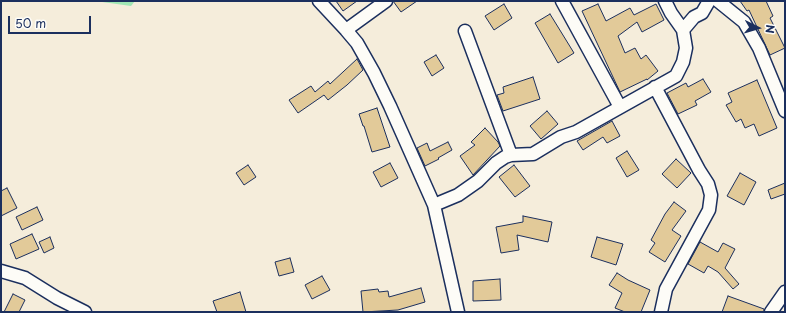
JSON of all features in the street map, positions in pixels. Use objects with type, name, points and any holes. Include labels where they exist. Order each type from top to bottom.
[{"type":"street","points":[[319,1],[357,44],[374,73],[434,205],[458,312]]},
{"type":"street","points":[[346,30],[386,1]]},
{"type":"street","points":[[562,1],[620,106]]},
{"type":"street","points":[[434,205],[462,193],[505,157],[511,155],[533,154],[561,137],[576,132],[676,76],[683,62],[686,48],[683,30],[671,13],[665,1]]},
{"type":"street","points":[[683,30],[694,17],[702,13],[709,1]]},
{"type":"street","points":[[718,1],[744,22],[759,48],[785,111]]},
{"type":"street","points":[[465,30],[511,155]]},
{"type":"street","points":[[654,87],[708,184],[711,195],[709,210],[666,289],[661,312]]},
{"type":"street","points":[[1,271],[25,278],[57,298],[85,312]]},
{"type":"street","points":[[771,312],[785,292]]},
{"type":"green space","points":[[95,1],[135,1],[131,6]]},
{"type":"building","points":[[336,1],[357,1],[343,11]]},
{"type":"building","points":[[393,1],[417,1],[401,12]]},
{"type":"building","points":[[740,1],[766,1],[773,16],[770,18],[785,48],[770,55],[749,10],[747,11]]},
{"type":"building","points":[[504,4],[512,18],[494,30],[485,16]]},
{"type":"building","points":[[598,4],[606,21],[630,8],[634,15],[656,4],[664,20],[642,32],[637,22],[618,36],[625,53],[635,48],[641,59],[646,55],[658,71],[647,80],[620,92],[582,11]]},
{"type":"building","points":[[550,14],[574,53],[558,63],[535,23]]},
{"type":"building","points":[[436,55],[444,68],[432,76],[424,62]]},
{"type":"building","points":[[357,59],[363,70],[347,85],[328,100],[324,95],[298,113],[289,100],[311,86],[315,92],[328,81],[330,84]]},
{"type":"building","points":[[533,77],[540,99],[503,111],[497,95],[504,93],[503,87]]},
{"type":"building","points":[[703,79],[711,92],[695,101],[697,105],[678,114],[667,93],[686,83],[688,87]]},
{"type":"building","points":[[757,80],[777,128],[759,136],[754,124],[745,128],[741,119],[736,122],[726,105],[732,102],[728,93]]},
{"type":"building","points":[[377,108],[390,147],[372,152],[359,114]]},
{"type":"building","points":[[547,111],[558,124],[541,139],[530,126]]},
{"type":"building","points":[[612,121],[620,136],[607,143],[603,137],[583,150],[577,141]]},
{"type":"building","points":[[485,128],[500,146],[473,175],[460,156],[475,145],[471,142]]},
{"type":"building","points":[[448,142],[452,150],[425,166],[417,148],[427,143],[430,151]]},
{"type":"building","points":[[627,151],[639,170],[627,177],[616,158]]},
{"type":"building","points":[[676,159],[691,173],[677,188],[662,174]]},
{"type":"building","points":[[390,163],[398,178],[381,187],[373,172]]},
{"type":"building","points":[[248,165],[256,177],[244,185],[236,173]]},
{"type":"building","points":[[514,165],[530,186],[515,197],[499,177]]},
{"type":"building","points":[[740,173],[756,182],[744,205],[727,196]]},
{"type":"building","points":[[785,183],[785,194],[771,199],[768,190]]},
{"type":"building","points":[[7,188],[17,208],[1,216],[1,191]]},
{"type":"building","points":[[674,202],[686,211],[672,230],[681,236],[665,262],[649,252],[655,243],[651,240],[665,214]]},
{"type":"building","points":[[37,207],[43,220],[22,230],[16,217]]},
{"type":"building","points":[[523,216],[552,222],[548,242],[517,235],[519,250],[501,253],[496,227],[523,222]]},
{"type":"building","points":[[32,234],[39,249],[16,259],[10,244]]},
{"type":"building","points":[[50,237],[54,248],[44,253],[39,242]]},
{"type":"building","points":[[597,237],[623,244],[616,265],[591,257]]},
{"type":"building","points":[[700,242],[718,252],[723,243],[735,249],[725,268],[739,284],[733,289],[718,272],[708,266],[704,273],[688,264]]},
{"type":"building","points":[[290,258],[294,272],[279,276],[275,262]]},
{"type":"building","points":[[617,273],[650,290],[641,312],[625,312],[615,308],[622,293],[609,285]]},
{"type":"building","points":[[322,276],[330,290],[312,299],[305,285]]},
{"type":"building","points":[[500,279],[501,300],[473,301],[473,281]]},
{"type":"building","points":[[421,288],[425,302],[398,310],[363,312],[361,291],[378,289],[379,292],[388,291],[389,297]]},
{"type":"building","points":[[240,292],[246,312],[217,312],[213,301]]},
{"type":"building","points":[[13,294],[25,300],[19,312],[4,312]]},
{"type":"building","points":[[728,296],[764,309],[764,312],[722,312]]}]
